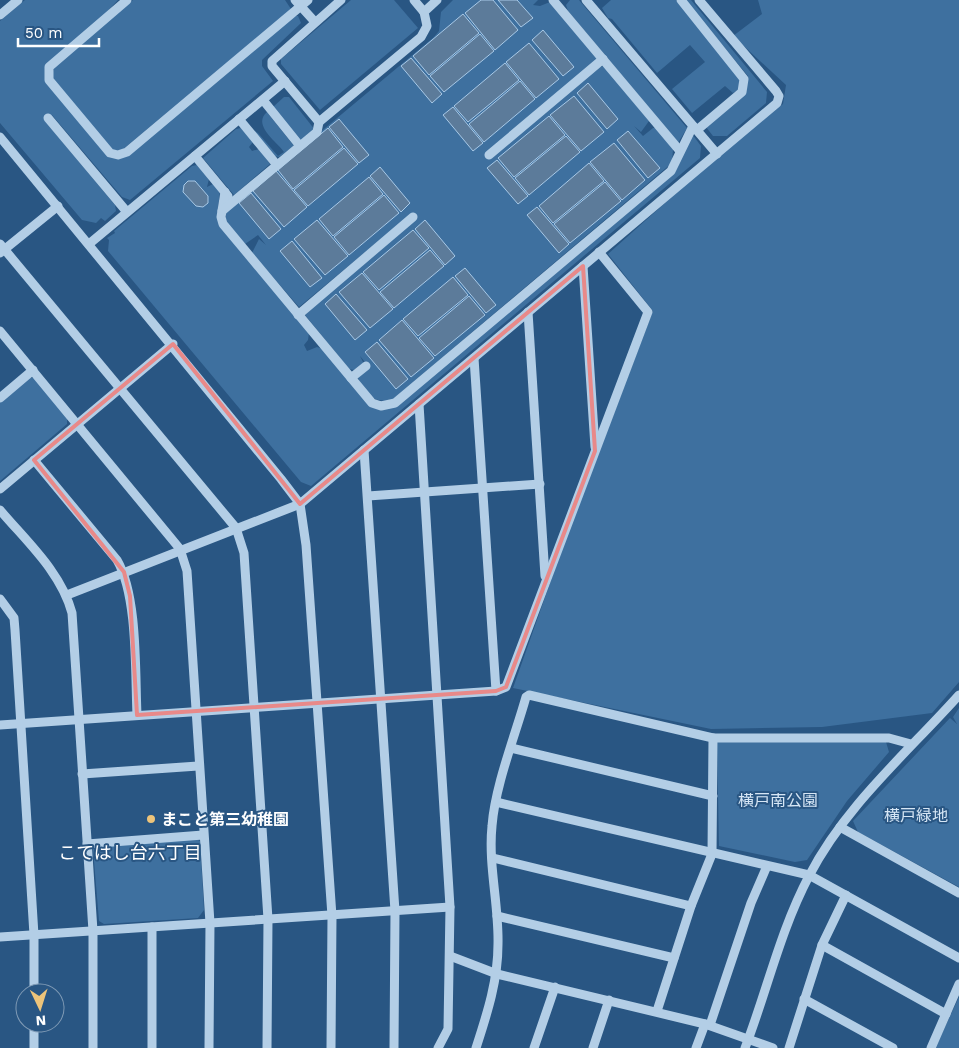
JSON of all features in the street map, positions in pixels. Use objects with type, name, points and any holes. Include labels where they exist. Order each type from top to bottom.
[{"type":"street","points":[[2,0],[9,8]]},
{"type":"street","points":[[0,15],[18,0]]},
{"type":"street","points":[[127,0],[49,67],[49,80],[110,153],[118,155],[127,152],[301,2],[315,22]]},
{"type":"street","points":[[320,122],[272,66],[272,59],[341,0]]},
{"type":"street","points":[[222,211],[317,132],[320,122],[421,37],[427,26],[424,12],[414,0]]},
{"type":"street","points":[[424,12],[437,0]]},
{"type":"street","points":[[586,0],[717,154]]},
{"type":"street","points":[[225,192],[222,211],[223,224],[374,405],[389,406],[395,403],[671,171],[680,151],[695,128],[742,92],[744,78],[681,0]]},
{"type":"street","points":[[67,595],[180,549],[300,504],[777,103],[779,96],[699,0]]},
{"type":"street","points":[[558,2],[680,151]]},
{"type":"street","points":[[489,156],[603,59]]},
{"type":"street","points":[[89,244],[285,81]]},
{"type":"street","points":[[262,100],[300,146]]},
{"type":"street","points":[[48,118],[128,212]]},
{"type":"street","points":[[239,120],[278,165]]},
{"type":"street","points":[[0,137],[173,344],[300,504],[306,545],[332,916],[332,1048]]},
{"type":"street","points":[[195,156],[233,202]]},
{"type":"street","points":[[58,206],[1,249],[121,388],[236,528],[244,553],[268,919],[268,1048]]},
{"type":"street","points":[[298,314],[413,217]]},
{"type":"street","points":[[0,725],[496,691],[506,687],[648,312],[599,252]]},
{"type":"street","points":[[583,266],[595,451]]},
{"type":"street","points":[[528,312],[546,581]]},
{"type":"street","points":[[0,331],[180,549],[187,572],[198,766],[210,923],[209,1048]]},
{"type":"street","points":[[0,490],[173,344]]},
{"type":"street","points":[[474,358],[496,691]]},
{"type":"street","points":[[351,378],[366,366]]},
{"type":"street","points":[[0,398],[33,370]]},
{"type":"street","points":[[419,404],[450,907],[448,1029],[438,1048]]},
{"type":"street","points":[[364,450],[395,912],[394,1048]]},
{"type":"street","points":[[34,460],[117,560],[124,572],[130,596],[137,715]]},
{"type":"street","points":[[368,496],[540,484]]},
{"type":"street","points":[[0,510],[57,577],[67,595],[72,614],[93,932],[93,1048]]},
{"type":"street","points":[[0,599],[14,618],[34,935],[34,983]]},
{"type":"street","points":[[476,1048],[491,1004],[497,974],[497,916],[492,826],[496,802],[526,697],[529,695],[713,738],[889,738],[911,744]]},
{"type":"street","points":[[745,1048],[789,918],[809,875],[840,827],[911,744],[959,695]]},
{"type":"street","points":[[657,1012],[691,906],[712,854],[713,738]]},
{"type":"street","points":[[511,748],[713,796]]},
{"type":"street","points":[[82,774],[198,766]]},
{"type":"street","points":[[496,802],[712,854],[809,875],[959,958]]},
{"type":"street","points":[[840,827],[959,893]]},
{"type":"street","points":[[87,844],[203,835]]},
{"type":"street","points":[[493,858],[691,906]]},
{"type":"street","points":[[696,1048],[708,1024],[751,903],[767,866]]},
{"type":"street","points":[[789,1048],[822,945],[846,895]]},
{"type":"street","points":[[0,937],[450,907]]},
{"type":"street","points":[[497,916],[674,958]]},
{"type":"street","points":[[152,927],[152,1048]]},
{"type":"street","points":[[822,945],[946,1014]]},
{"type":"street","points":[[450,956],[497,974],[708,1024],[773,1048]]},
{"type":"street","points":[[931,1048],[959,984]]},
{"type":"street","points":[[534,1048],[555,987]]},
{"type":"street","points":[[804,999],[893,1048]]},
{"type":"street","points":[[593,1048],[609,1000]]},
{"type":"street","points":[[34,1033],[34,1048]]},
{"type":"highlighted area","points":[[583,266],[595,451],[506,687],[496,691],[137,715],[130,596],[124,572],[34,460],[173,344],[300,504]]},
{"type":"green space","points":[[25,0],[118,0],[45,78],[117,158],[294,16],[298,16],[301,23],[262,60],[262,66],[273,81],[130,200],[122,197],[52,115],[45,121],[115,205],[116,211],[105,221],[101,218],[96,223],[82,220],[0,123],[0,21]]},
{"type":"green space","points":[[133,0],[285,0],[291,9],[121,151],[112,150],[52,78],[54,66]]},
{"type":"green space","points":[[351,0],[394,0],[418,28],[320,110],[281,64],[281,59]]},
{"type":"green space","points":[[453,0],[538,0],[533,5],[540,6],[550,2],[596,56],[599,67],[604,66],[649,121],[641,132],[634,126],[643,136],[653,128],[657,128],[673,149],[672,163],[392,400],[385,401],[372,397],[359,381],[358,378],[369,367],[360,356],[364,364],[354,370],[349,369],[305,315],[410,215],[299,307],[252,253],[259,239],[266,245],[258,235],[245,244],[228,224],[226,215],[227,210],[434,37],[439,31],[441,12]]},
{"type":"green space","points":[[570,0],[579,0],[687,128],[678,143],[568,11],[566,5]]},
{"type":"green space","points":[[611,0],[676,0],[741,78],[740,89],[733,93],[725,86],[692,113],[672,89],[705,62],[690,45],[657,73],[612,19],[608,18],[602,8]]},
{"type":"green space","points":[[685,0],[691,0],[767,92],[766,103],[727,136],[713,136],[706,127],[746,92],[748,76]]},
{"type":"green space","points":[[758,0],[959,0],[959,682],[932,713],[822,727],[711,729],[513,688],[561,552],[653,311],[608,254],[712,161],[783,104],[786,85],[733,36],[762,14]]},
{"type":"green space","points":[[284,97],[289,97],[315,130],[300,141],[273,107]]},
{"type":"green space","points":[[267,112],[294,146],[279,157],[275,156],[253,130],[258,133],[278,156],[284,152],[264,127],[263,117]]},
{"type":"green space","points":[[241,128],[253,142],[249,147],[252,151],[259,149],[270,164],[234,195],[203,158],[236,129]]},
{"type":"green space","points":[[692,134],[701,146],[700,158],[311,486],[301,482],[108,251],[109,240],[107,238],[115,233],[114,231],[192,166],[197,165],[209,179],[207,187],[213,184],[220,192],[217,217],[309,333],[308,340],[304,345],[307,351],[317,347],[323,349],[368,404],[392,408],[675,172]]},
{"type":"green space","points":[[26,377],[34,378],[67,418],[67,424],[0,481],[0,399]]},
{"type":"green space","name":"横戸緑地","points":[[959,708],[959,887],[858,832],[853,821],[950,718],[957,724],[953,717]]},
{"type":"green space","name":"横戸南公園","points":[[717,742],[886,742],[889,752],[847,801],[807,860],[795,862],[719,846]]},
{"type":"green space","points":[[194,838],[200,841],[204,910],[198,918],[104,924],[99,921],[93,849],[96,845]]},
{"type":"green space","points":[[959,997],[959,1048],[935,1048]]},
{"type":"shaded area","points":[[481,0],[493,0],[518,30],[495,50],[465,13]]},
{"type":"shaded area","points":[[498,0],[517,0],[533,18],[521,27]]},
{"type":"shaded area","points":[[463,14],[479,33],[429,75],[413,56]]},
{"type":"shaded area","points":[[543,30],[574,67],[563,76],[532,40]]},
{"type":"shaded area","points":[[480,34],[494,51],[444,92],[430,76]]},
{"type":"shaded area","points":[[529,43],[559,79],[536,98],[506,62]]},
{"type":"shaded area","points":[[411,58],[442,94],[432,103],[401,66]]},
{"type":"shaded area","points":[[505,63],[519,80],[468,122],[454,106]]},
{"type":"shaded area","points":[[520,81],[535,99],[484,142],[469,124]]},
{"type":"shaded area","points":[[588,83],[618,119],[607,129],[577,93]]},
{"type":"shaded area","points":[[574,96],[604,132],[581,151],[550,115]]},
{"type":"shaded area","points":[[453,107],[483,143],[473,151],[443,115]]},
{"type":"shaded area","points":[[549,116],[565,135],[514,177],[498,158]]},
{"type":"shaded area","points":[[339,119],[369,155],[359,163],[329,127]]},
{"type":"shaded area","points":[[328,128],[343,147],[293,189],[278,170]]},
{"type":"shaded area","points":[[628,131],[660,168],[648,178],[617,140]]},
{"type":"shaded area","points":[[566,136],[580,152],[529,195],[515,178]]},
{"type":"shaded area","points":[[614,143],[645,180],[622,200],[590,162]]},
{"type":"shaded area","points":[[344,148],[358,164],[308,206],[294,190]]},
{"type":"shaded area","points":[[497,160],[528,196],[518,204],[487,168]]},
{"type":"shaded area","points":[[589,163],[604,181],[553,223],[539,206]]},
{"type":"shaded area","points":[[380,167],[410,203],[401,212],[370,176]]},
{"type":"shaded area","points":[[276,171],[307,207],[284,227],[253,191]]},
{"type":"shaded area","points":[[369,177],[383,194],[333,236],[319,219]]},
{"type":"shaded area","points":[[188,181],[195,181],[208,196],[208,203],[203,207],[196,206],[183,192],[184,185]]},
{"type":"shaded area","points":[[605,182],[621,201],[570,243],[554,224]]},
{"type":"shaded area","points":[[251,193],[281,229],[269,239],[239,203]]},
{"type":"shaded area","points":[[384,195],[399,213],[349,255],[334,237]]},
{"type":"shaded area","points":[[537,207],[569,244],[559,253],[527,215]]},
{"type":"shaded area","points":[[317,220],[348,256],[325,275],[294,239]]},
{"type":"shaded area","points":[[425,220],[455,256],[445,265],[415,229]]},
{"type":"shaded area","points":[[413,230],[429,248],[379,290],[363,272]]},
{"type":"shaded area","points":[[292,241],[322,278],[310,287],[280,251]]},
{"type":"shaded area","points":[[430,250],[444,266],[394,308],[380,292]]},
{"type":"shaded area","points":[[465,268],[496,305],[486,313],[455,276]]},
{"type":"shaded area","points":[[362,273],[393,309],[370,328],[339,292]]},
{"type":"shaded area","points":[[453,277],[468,295],[418,336],[403,319]]},
{"type":"shaded area","points":[[336,294],[367,330],[355,340],[325,304]]},
{"type":"shaded area","points":[[469,296],[485,315],[435,356],[419,338]]},
{"type":"shaded area","points":[[402,320],[434,358],[411,377],[379,340]]},
{"type":"shaded area","points":[[377,342],[408,379],[396,389],[365,352]]},
{"type":"place","name":"まこと第三幼稚園","points":[[151,819]]},
{"type":"district","name":"こてはし台六丁目","points":[[130,853]]}]
